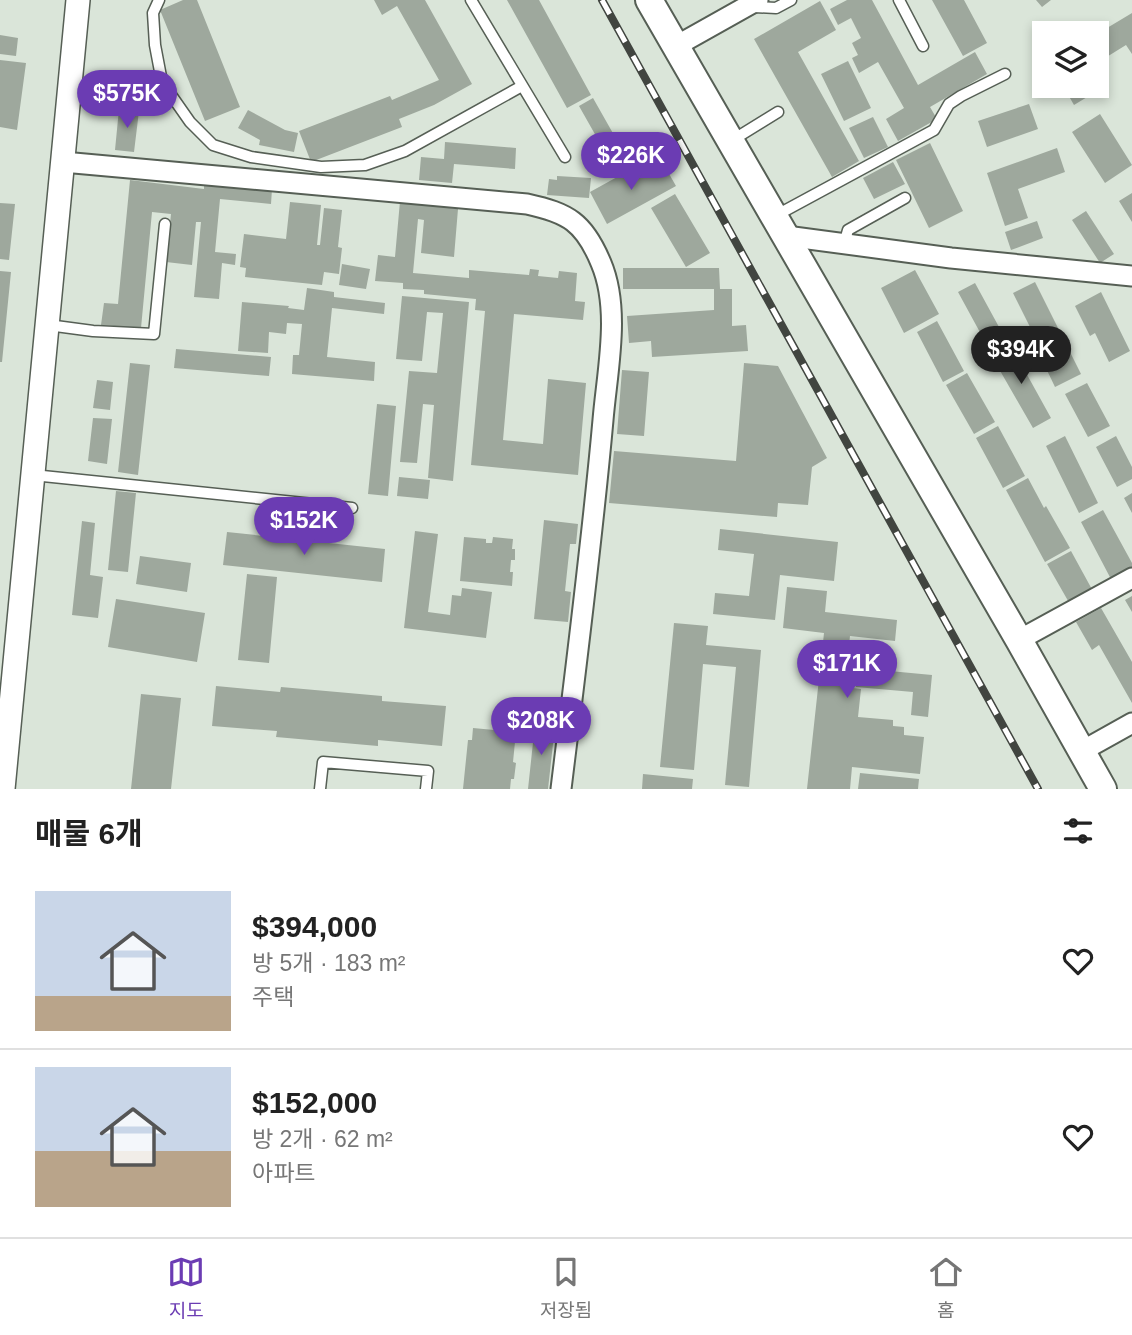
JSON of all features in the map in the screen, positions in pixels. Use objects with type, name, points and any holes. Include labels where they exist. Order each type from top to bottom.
[{"type":"main road","points":[[649,0],[1019,640],[1102,789]]},
{"type":"street","points":[[2,789],[5,717],[33,475],[78,0]]},
{"type":"street","points":[[676,46],[752,3]]},
{"type":"street","points":[[63,162],[527,204],[556,210],[572,219],[587,236],[602,264],[609,292],[611,327],[596,506],[561,789]]},
{"type":"street","points":[[780,226],[844,244],[1132,276]]},
{"type":"street","points":[[1019,640],[1132,579]]},
{"type":"street","points":[[1082,751],[1132,723]]},
{"type":"lane","points":[[159,0],[153,13],[155,45],[162,82],[190,122],[213,145],[251,157],[321,167],[365,165],[405,151],[522,86]]},
{"type":"lane","points":[[471,0],[565,157]]},
{"type":"lane","points":[[752,3],[776,8],[791,0]]},
{"type":"lane","points":[[899,0],[923,46]]},
{"type":"lane","points":[[780,226],[934,130],[949,104],[1005,74]]},
{"type":"lane","points":[[70,89],[117,94],[162,82]]},
{"type":"lane","points":[[731,141],[778,112]]},
{"type":"lane","points":[[844,244],[848,230],[905,198]]},
{"type":"lane","points":[[47,325],[153,334],[165,224]]},
{"type":"lane","points":[[33,475],[352,508]]},
{"type":"lane","points":[[320,789],[323,762],[428,771],[426,789]]},
{"type":"building","points":[[183,0],[197,0],[240,107],[205,121],[160,10]]},
{"type":"building","points":[[374,0],[425,0],[472,84],[434,105],[399,119],[402,127],[311,162],[299,131],[390,96],[392,100],[439,80],[397,6],[382,15]]},
{"type":"building","points":[[507,0],[539,0],[591,95],[567,108]]},
{"type":"building","points":[[847,0],[872,0],[918,85],[975,52],[987,74],[930,107],[937,119],[898,141],[886,119],[904,108],[878,62],[859,73],[852,58],[858,55],[852,43],[861,38],[851,18],[838,25],[830,9]]},
{"type":"building","points":[[932,0],[964,0],[987,43],[963,56]]},
{"type":"building","points":[[1036,0],[1051,0],[1042,7]]},
{"type":"building","points":[[820,1],[836,30],[798,52],[859,161],[832,177],[754,39]]},
{"type":"building","points":[[1132,13],[1132,54],[1126,45],[1109,56],[1109,27]]},
{"type":"building","points":[[0,35],[18,38],[16,56],[0,54]]},
{"type":"building","points":[[0,60],[26,63],[17,130],[0,127]]},
{"type":"building","points":[[848,61],[871,108],[844,121],[821,74]]},
{"type":"building","points":[[593,98],[623,151],[609,159],[579,106]]},
{"type":"building","points":[[1070,98],[1086,98],[1074,105]]},
{"type":"building","points":[[1029,104],[1038,129],[987,147],[978,121]]},
{"type":"building","points":[[119,109],[139,111],[134,152],[115,150]]},
{"type":"building","points":[[248,110],[285,130],[298,133],[294,152],[259,145],[260,140],[238,128]]},
{"type":"building","points":[[1100,114],[1132,165],[1105,183],[1072,132]]},
{"type":"building","points":[[873,117],[888,147],[864,158],[849,128]]},
{"type":"building","points":[[445,142],[516,148],[515,169],[454,164],[452,183],[419,180],[421,157],[444,159]]},
{"type":"building","points":[[930,143],[963,211],[929,228],[896,160]]},
{"type":"building","points":[[1057,148],[1065,172],[1018,189],[1028,218],[1005,226],[987,173]]},
{"type":"building","points":[[893,162],[905,184],[874,199],[863,178]]},
{"type":"building","points":[[664,165],[676,186],[607,224],[590,192],[637,166],[644,177]]},
{"type":"building","points":[[557,176],[591,178],[589,198],[547,195],[549,179],[557,180]]},
{"type":"building","points":[[130,180],[204,189],[204,183],[272,189],[271,204],[220,199],[215,252],[236,254],[235,265],[222,263],[219,299],[194,297],[201,222],[196,222],[192,265],[166,262],[171,214],[152,212],[141,328],[101,325],[104,303],[118,304]]},
{"type":"building","points":[[1132,193],[1132,222],[1119,201]]},
{"type":"building","points":[[675,194],[710,253],[686,267],[651,208]]},
{"type":"building","points":[[400,201],[458,209],[454,257],[421,253],[424,220],[418,219],[413,273],[469,278],[469,270],[529,275],[530,269],[539,270],[538,276],[558,278],[559,271],[577,273],[575,301],[585,302],[583,320],[514,314],[503,440],[543,444],[548,379],[586,383],[578,475],[471,465],[485,311],[475,310],[476,299],[424,294],[424,290],[403,289],[403,283],[375,281],[378,255],[395,257]]},
{"type":"building","points":[[290,202],[321,205],[317,245],[320,245],[324,208],[342,210],[338,247],[342,248],[339,274],[324,272],[322,285],[245,277],[246,268],[240,267],[244,234],[286,239]]},
{"type":"building","points":[[0,203],[15,204],[9,260],[0,259]]},
{"type":"building","points":[[1086,211],[1114,254],[1100,263],[1072,220]]},
{"type":"building","points":[[1037,221],[1043,238],[1011,250],[1005,232]]},
{"type":"building","points":[[342,264],[370,269],[366,289],[339,285]]},
{"type":"building","points":[[623,268],[719,268],[720,289],[732,289],[732,326],[746,325],[748,351],[652,357],[651,341],[629,343],[627,316],[714,310],[714,289],[623,289]]},
{"type":"building","points":[[915,270],[939,314],[904,333],[881,288]]},
{"type":"building","points":[[0,271],[11,272],[2,362],[0,362]]},
{"type":"building","points":[[1035,282],[1081,374],[1055,387],[1013,293]]},
{"type":"building","points":[[975,283],[1005,338],[988,347],[958,292]]},
{"type":"building","points":[[307,288],[334,292],[334,297],[385,303],[384,314],[332,308],[327,357],[375,362],[374,381],[292,374],[293,355],[299,355],[302,324],[287,323],[286,334],[269,332],[268,353],[238,351],[242,302],[304,310]]},
{"type":"building","points":[[1101,292],[1130,351],[1109,362],[1095,333],[1090,336],[1075,306]]},
{"type":"building","points":[[402,296],[469,302],[453,481],[428,478],[434,405],[423,404],[417,463],[400,462],[409,371],[437,373],[443,313],[427,312],[422,361],[396,359]]},
{"type":"building","points":[[937,321],[964,371],[943,382],[917,332]]},
{"type":"building","points":[[1010,344],[1051,418],[1033,428],[991,355]]},
{"type":"building","points":[[176,349],[271,357],[269,376],[174,368]]},
{"type":"building","points":[[130,363],[150,365],[138,475],[118,472]]},
{"type":"building","points":[[744,363],[778,366],[827,458],[812,467],[808,505],[778,503],[777,517],[609,503],[614,451],[736,461]]},
{"type":"building","points":[[622,370],[649,372],[644,436],[617,434]]},
{"type":"building","points":[[967,373],[995,422],[974,434],[946,385]]},
{"type":"building","points":[[97,380],[113,382],[110,410],[93,408]]},
{"type":"building","points":[[1087,383],[1110,426],[1088,437],[1065,394]]},
{"type":"building","points":[[377,404],[396,406],[388,496],[368,494]]},
{"type":"building","points":[[93,418],[112,419],[107,464],[88,461]]},
{"type":"building","points":[[998,426],[1025,476],[1003,488],[976,438]]},
{"type":"building","points":[[1065,436],[1098,503],[1079,513],[1046,446]]},
{"type":"building","points":[[1116,436],[1132,467],[1132,479],[1117,487],[1096,447]]},
{"type":"building","points":[[399,477],[430,480],[428,499],[397,496]]},
{"type":"building","points":[[1028,478],[1070,548],[1045,562],[1006,490]]},
{"type":"building","points":[[116,491],[136,493],[128,572],[108,570]]},
{"type":"building","points":[[1132,493],[1132,513],[1124,498]]},
{"type":"building","points":[[1103,510],[1132,563],[1132,570],[1112,581],[1081,522]]},
{"type":"building","points":[[544,520],[578,524],[576,544],[570,544],[565,591],[571,592],[568,622],[534,619]]},
{"type":"building","points":[[82,521],[95,523],[90,575],[103,577],[98,618],[72,615]]},
{"type":"building","points":[[720,529],[838,542],[834,581],[780,575],[775,620],[713,614],[715,593],[749,596],[754,554],[718,550]]},
{"type":"building","points":[[415,531],[438,534],[428,612],[450,615],[452,595],[461,596],[462,588],[492,592],[486,638],[404,628]]},
{"type":"building","points":[[227,532],[385,549],[382,582],[223,565]]},
{"type":"building","points":[[464,537],[486,539],[486,543],[492,543],[493,537],[513,539],[515,560],[511,560],[512,586],[460,581]]},
{"type":"building","points":[[1071,551],[1094,593],[1071,606],[1047,564]]},
{"type":"building","points":[[140,556],[191,563],[187,592],[136,584]]},
{"type":"building","points":[[247,574],[277,577],[269,663],[238,660]]},
{"type":"building","points":[[787,587],[827,591],[825,612],[897,620],[895,641],[850,636],[844,687],[861,689],[858,717],[893,720],[893,726],[904,727],[904,735],[924,737],[920,774],[852,767],[850,789],[807,789],[824,633],[783,628]]},
{"type":"building","points":[[1132,596],[1132,612],[1125,600]]},
{"type":"building","points":[[116,599],[205,613],[197,662],[108,647]]},
{"type":"building","points":[[1101,608],[1132,662],[1132,703],[1099,645],[1092,650],[1076,622]]},
{"type":"building","points":[[674,623],[708,626],[706,645],[761,650],[749,787],[725,785],[736,667],[703,664],[694,770],[660,767]]},
{"type":"building","points":[[858,668],[932,675],[928,717],[911,715],[913,692],[856,687]]},
{"type":"building","points":[[216,686],[280,692],[281,687],[382,696],[382,701],[446,706],[442,746],[378,740],[378,746],[276,737],[277,731],[212,726]]},
{"type":"building","points":[[141,694],[181,698],[171,789],[131,789]]},
{"type":"building","points":[[535,724],[555,726],[548,789],[528,789]]},
{"type":"building","points":[[473,728],[516,732],[513,762],[516,763],[510,789],[463,789],[468,740],[472,740]]},
{"type":"building","points":[[860,773],[919,779],[918,789],[858,789]]},
{"type":"building","points":[[643,774],[693,779],[692,789],[642,789]]},
{"type":"railway","points":[[602,0],[1038,789]]}]
